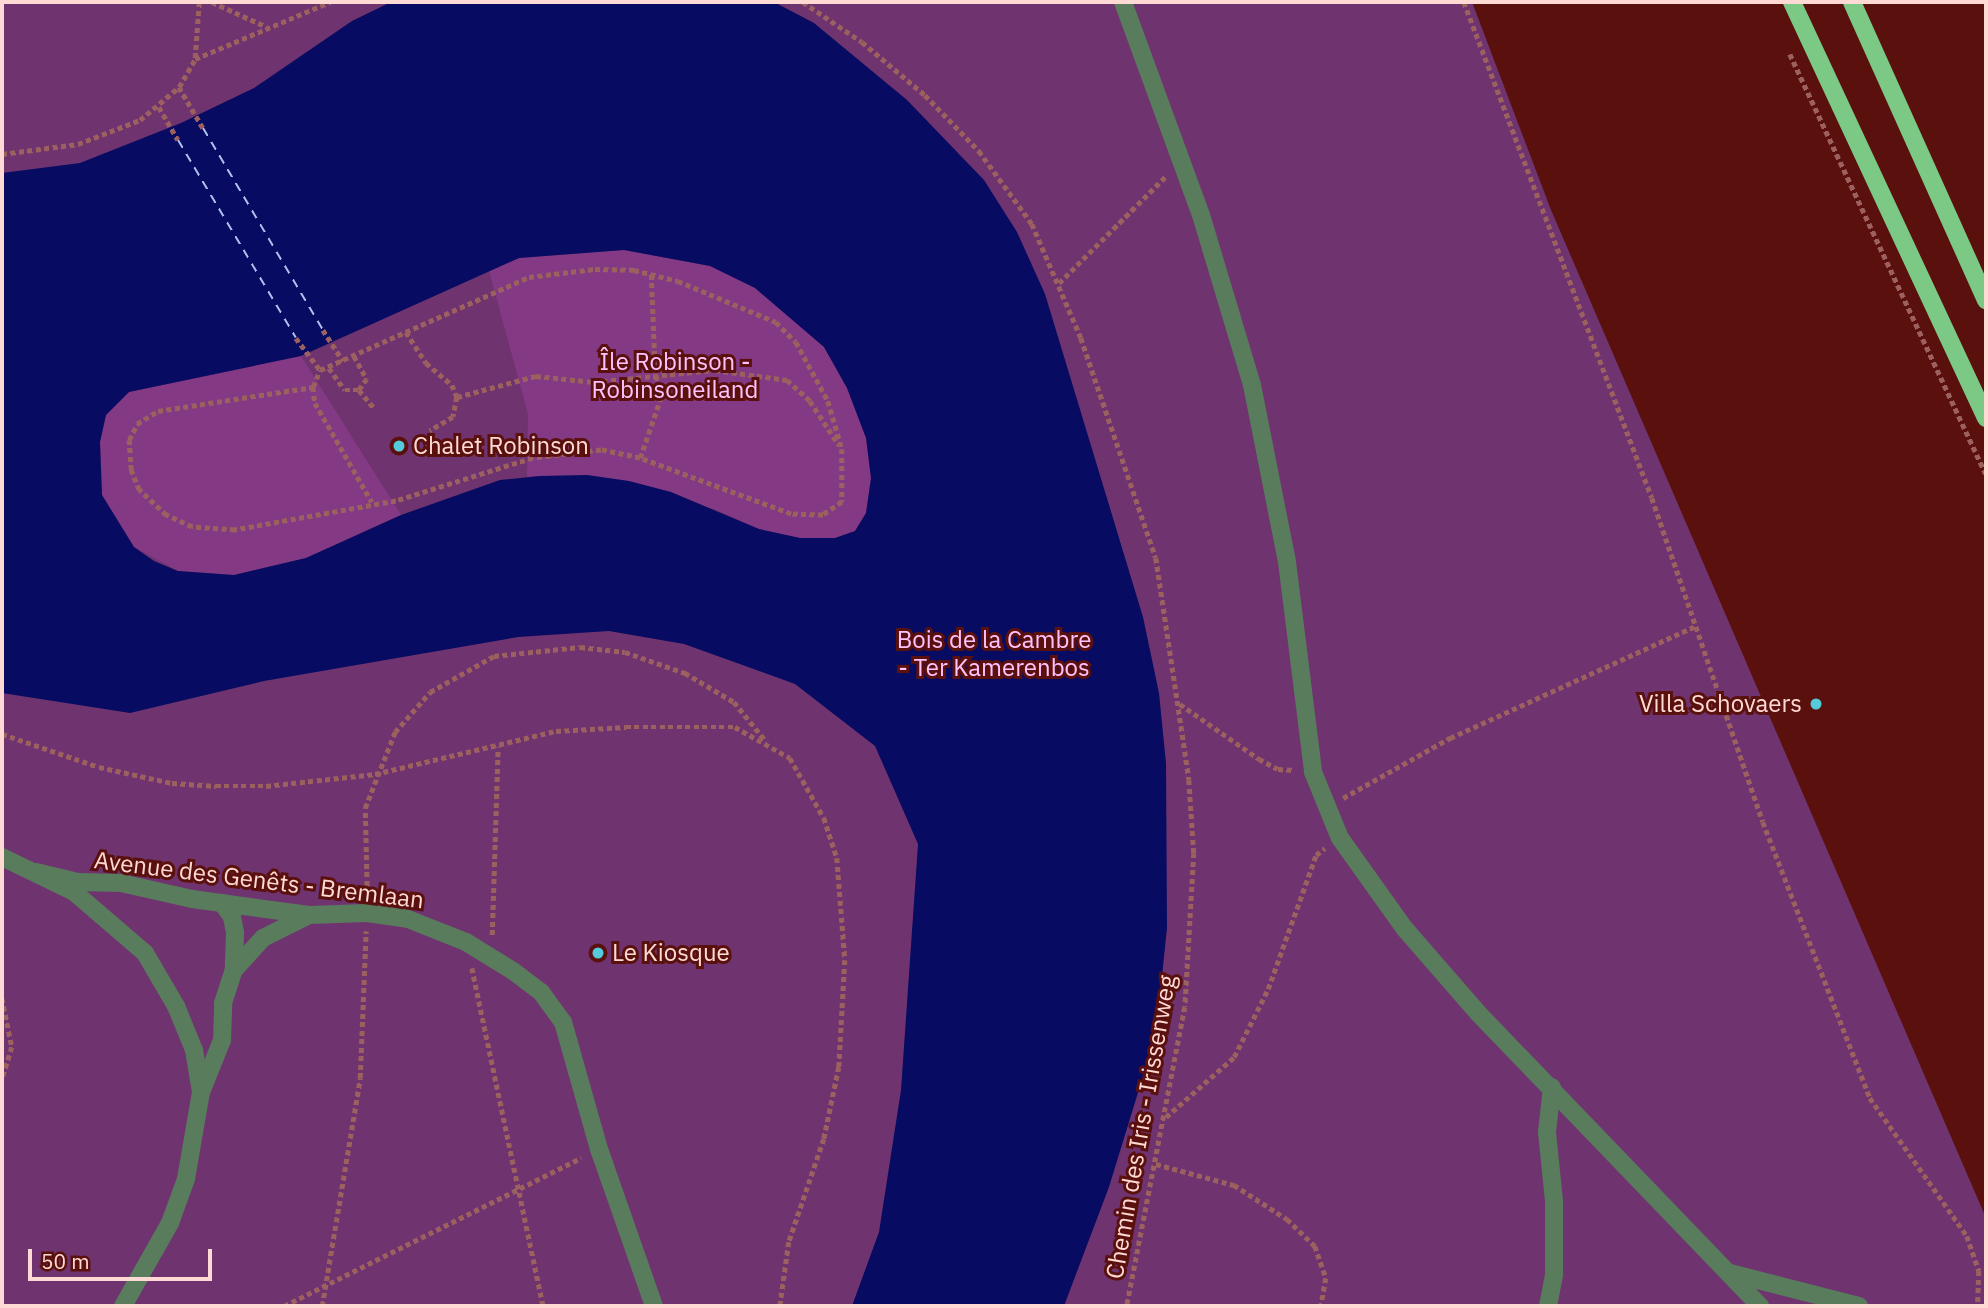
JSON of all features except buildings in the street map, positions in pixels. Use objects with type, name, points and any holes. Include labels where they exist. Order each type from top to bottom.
[{"type":"main road","points":[[1792,2],[1986,418]]},
{"type":"main road","points":[[1852,2],[1986,300]]},
{"type":"street","points":[[1123,2],[1182,159],[1252,385],[1274,477],[1313,772],[1340,838],[1405,929],[1478,1013],[1760,1306]]},
{"type":"street","points":[[2,857],[74,892],[145,954],[176,1006],[194,1050],[201,1092]]},
{"type":"street","name":"Avenue des Genêts - Bremlaan","points":[[36,872],[222,904],[309,915],[367,913],[408,919],[466,942],[541,992],[564,1021],[599,1149],[654,1306]]},
{"type":"street","points":[[123,1306],[170,1223],[186,1179],[201,1092],[222,1040],[223,1003],[234,970],[233,925],[222,904]]},
{"type":"street","points":[[234,970],[263,938],[309,915]]},
{"type":"street","points":[[1548,1306],[1554,1275],[1554,1201],[1547,1132],[1552,1087]]},
{"type":"street","points":[[1730,1273],[1859,1306]]},
{"type":"path","points":[[2,153],[78,144],[159,107],[178,87],[195,59],[199,2]]},
{"type":"path","points":[[212,2],[267,26]]},
{"type":"path","points":[[195,59],[267,26],[330,2]]},
{"type":"path","name":"Chemin des Iris - Irissenweg","points":[[803,2],[862,42],[925,95],[979,151],[1032,224],[1059,283],[1156,558],[1179,703],[1194,853],[1185,1007],[1166,1118],[1127,1306]]},
{"type":"path","points":[[1464,2],[1647,486],[1763,822],[1870,1098],[1967,1236],[1979,1271],[1978,1306]]},
{"type":"path","points":[[1784,40],[1986,474]]},
{"type":"path","points":[[178,87],[203,128]]},
{"type":"path","points":[[159,107],[178,140]]},
{"type":"path","points":[[1059,283],[1182,159]]},
{"type":"path","points":[[313,387],[158,411],[136,424],[130,440],[131,470],[139,490],[166,515],[192,527],[224,529],[274,525],[372,502],[428,493],[564,452],[601,450],[640,458],[791,514],[823,515],[842,502],[842,449],[815,371],[776,322],[678,281],[651,274],[595,269],[529,277],[320,370]]},
{"type":"path","points":[[640,458],[661,397],[655,373],[651,274]]},
{"type":"path","points":[[323,330],[344,361]]},
{"type":"path","points":[[406,332],[426,363],[452,385],[457,397],[453,417],[430,431]]},
{"type":"path","points":[[296,338],[320,370]]},
{"type":"path","points":[[354,356],[367,379],[359,390]]},
{"type":"path","points":[[329,368],[345,390],[359,390]]},
{"type":"path","points":[[320,370],[313,387],[315,403],[372,502]]},
{"type":"path","points":[[457,397],[521,377],[594,382],[655,373],[715,370],[787,380],[810,401],[842,449]]},
{"type":"path","points":[[359,390],[374,408]]},
{"type":"path","points":[[1326,807],[1450,738],[1694,627]]},
{"type":"path","points":[[322,1306],[360,1078],[367,913],[365,808],[375,774],[395,732],[430,692],[494,656],[541,648],[625,652],[685,673],[734,702],[768,743]]},
{"type":"path","points":[[1179,703],[1278,769],[1313,772]]},
{"type":"path","points":[[2,734],[99,767],[172,783],[266,786],[375,774],[498,747],[556,731],[699,724],[735,727],[768,743],[790,758],[824,818],[837,858],[845,960],[839,1067],[824,1139],[789,1242],[780,1306]]},
{"type":"path","points":[[488,957],[498,747]]},
{"type":"path","points":[[1166,1118],[1234,1057],[1268,989],[1316,855],[1340,838]]},
{"type":"path","points":[[466,942],[543,1306]]},
{"type":"path","points":[[2,998],[12,1047],[2,1079]]},
{"type":"path","points":[[285,1306],[599,1149]]},
{"type":"path","points":[[1156,1164],[1234,1185],[1287,1219],[1315,1246],[1326,1278],[1321,1306]]},
{"type":"green space","name":"Bois de la Cambre - Ter Kamerenbos","points":[[2,2],[1472,2],[1551,210],[1986,1218],[1986,1306],[2,1306]]},
{"type":"green space","name":"Île Robinson - Robinsoneiland","points":[[624,250],[710,266],[755,288],[824,347],[847,388],[866,438],[871,478],[866,513],[855,531],[835,538],[800,538],[759,529],[714,509],[540,476],[527,477],[528,414],[489,271],[519,258]]},
{"type":"green space","points":[[301,356],[401,515],[306,558],[234,575],[178,571],[134,547],[102,495],[100,442],[106,415],[129,392]]},
{"type":"shaded area","points":[[391,2],[774,2],[814,23],[907,100],[984,180],[1017,232],[1045,294],[1143,617],[1159,693],[1166,763],[1167,928],[1156,1034],[1109,1187],[1064,1306],[852,1306],[879,1232],[901,1090],[918,844],[875,746],[795,684],[684,644],[609,631],[518,637],[264,681],[130,713],[2,693],[2,173],[80,163],[181,123],[254,88],[352,21]],"holes":[[[624,250],[710,266],[755,288],[824,347],[847,388],[866,438],[871,478],[866,513],[855,531],[835,538],[800,538],[759,529],[671,492],[629,481],[587,475],[540,476],[500,480],[401,515],[306,558],[234,575],[178,571],[154,561],[134,547],[102,495],[100,442],[106,415],[129,392],[301,356],[519,258]]]},
{"type":"ferry route","points":[[203,128],[323,330]]},
{"type":"ferry route","points":[[178,140],[296,338]]},
{"type":"place","name":"Chalet Robinson","points":[[399,446]]},
{"type":"place","name":"Villa Schovaers","points":[[1816,704]]},
{"type":"place","name":"Le Kiosque","points":[[598,953]]}]
